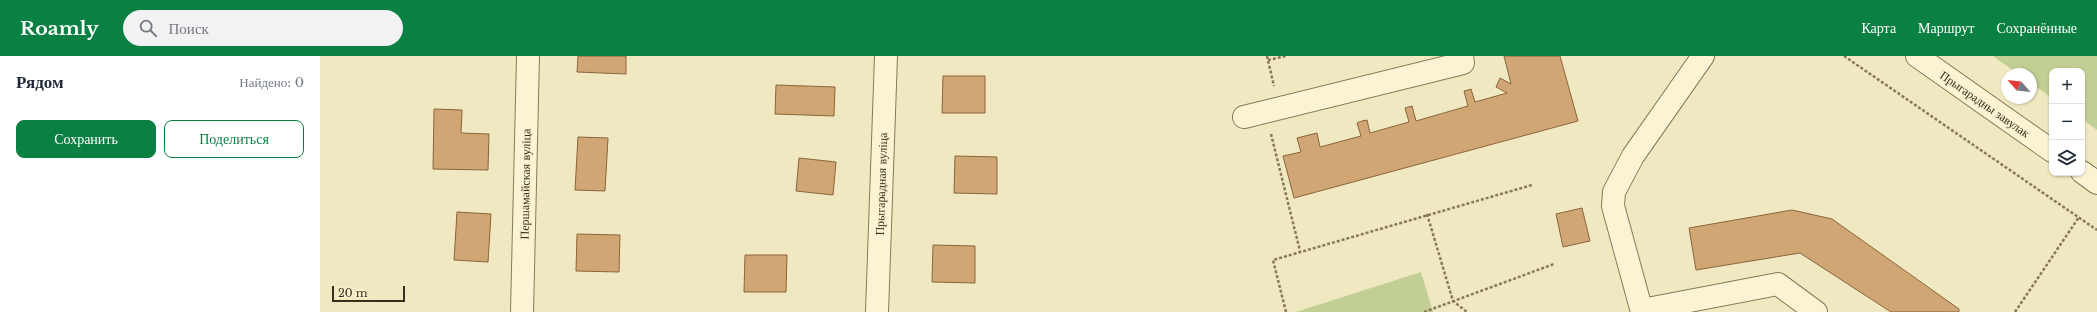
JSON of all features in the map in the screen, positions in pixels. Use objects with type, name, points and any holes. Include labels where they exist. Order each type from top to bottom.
[{"type":"street","name":"Першамайская вуліца","points":[[522,312],[528,56]]},
{"type":"street","name":"Прыгарадная вуліца","points":[[877,312],[886,56]]},
{"type":"street","points":[[1244,117],[1464,63],[1462,56]]},
{"type":"street","points":[[1703,56],[1633,156],[1614,192],[1613,206],[1642,311],[1778,284],[1816,312]]},
{"type":"street","name":"Прыгарадны завулак","points":[[1917,56],[2049,149]]},
{"type":"street","points":[[2085,174],[2097,183]]},
{"type":"path","points":[[1267,56],[1272,110],[1300,251]]},
{"type":"path","points":[[1268,60],[1286,56]]},
{"type":"path","points":[[1844,56],[2097,230]]},
{"type":"path","points":[[1286,312],[1274,260],[1300,251],[1532,185]]},
{"type":"path","points":[[1428,214],[1453,302],[1467,312]]},
{"type":"path","points":[[2016,312],[2078,217]]},
{"type":"path","points":[[1424,312],[1554,264]]},
{"type":"green space","points":[[1993,56],[2097,56],[2097,130],[2085,121],[2085,68],[2049,68],[2049,96],[2037,87],[2037,68],[2010,68]]},
{"type":"green space","points":[[1421,272],[1433,312],[1296,312]]},
{"type":"building","points":[[578,56],[626,56],[626,74],[577,72]]},
{"type":"building","points":[[1504,56],[1560,56],[1578,121],[1294,198],[1283,156],[1301,152],[1297,138],[1317,133],[1320,147],[1361,136],[1357,123],[1362,121],[1367,120],[1370,133],[1409,122],[1405,108],[1412,106],[1416,121],[1468,106],[1464,91],[1471,89],[1475,102],[1507,93],[1496,87],[1500,78],[1511,84]]},
{"type":"building","points":[[943,76],[985,76],[985,113],[942,113]]},
{"type":"building","points":[[776,85],[835,87],[834,116],[775,114]]},
{"type":"building","points":[[434,109],[462,110],[461,133],[489,134],[488,170],[433,169]]},
{"type":"building","points":[[578,137],[608,138],[605,191],[575,190]]},
{"type":"building","points":[[955,156],[997,157],[997,194],[954,193]]},
{"type":"building","points":[[799,158],[836,162],[833,195],[796,191]]},
{"type":"building","points":[[1582,208],[1590,241],[1563,247],[1556,214]]},
{"type":"building","points":[[1792,210],[1832,219],[1959,309],[1959,312],[1891,312],[1800,253],[1696,270],[1689,228]]},
{"type":"building","points":[[457,212],[491,214],[488,262],[454,260]]},
{"type":"building","points":[[577,234],[620,235],[619,272],[576,271]]},
{"type":"building","points":[[933,245],[975,246],[975,283],[932,282]]},
{"type":"building","points":[[745,255],[787,255],[786,292],[744,292]]}]
